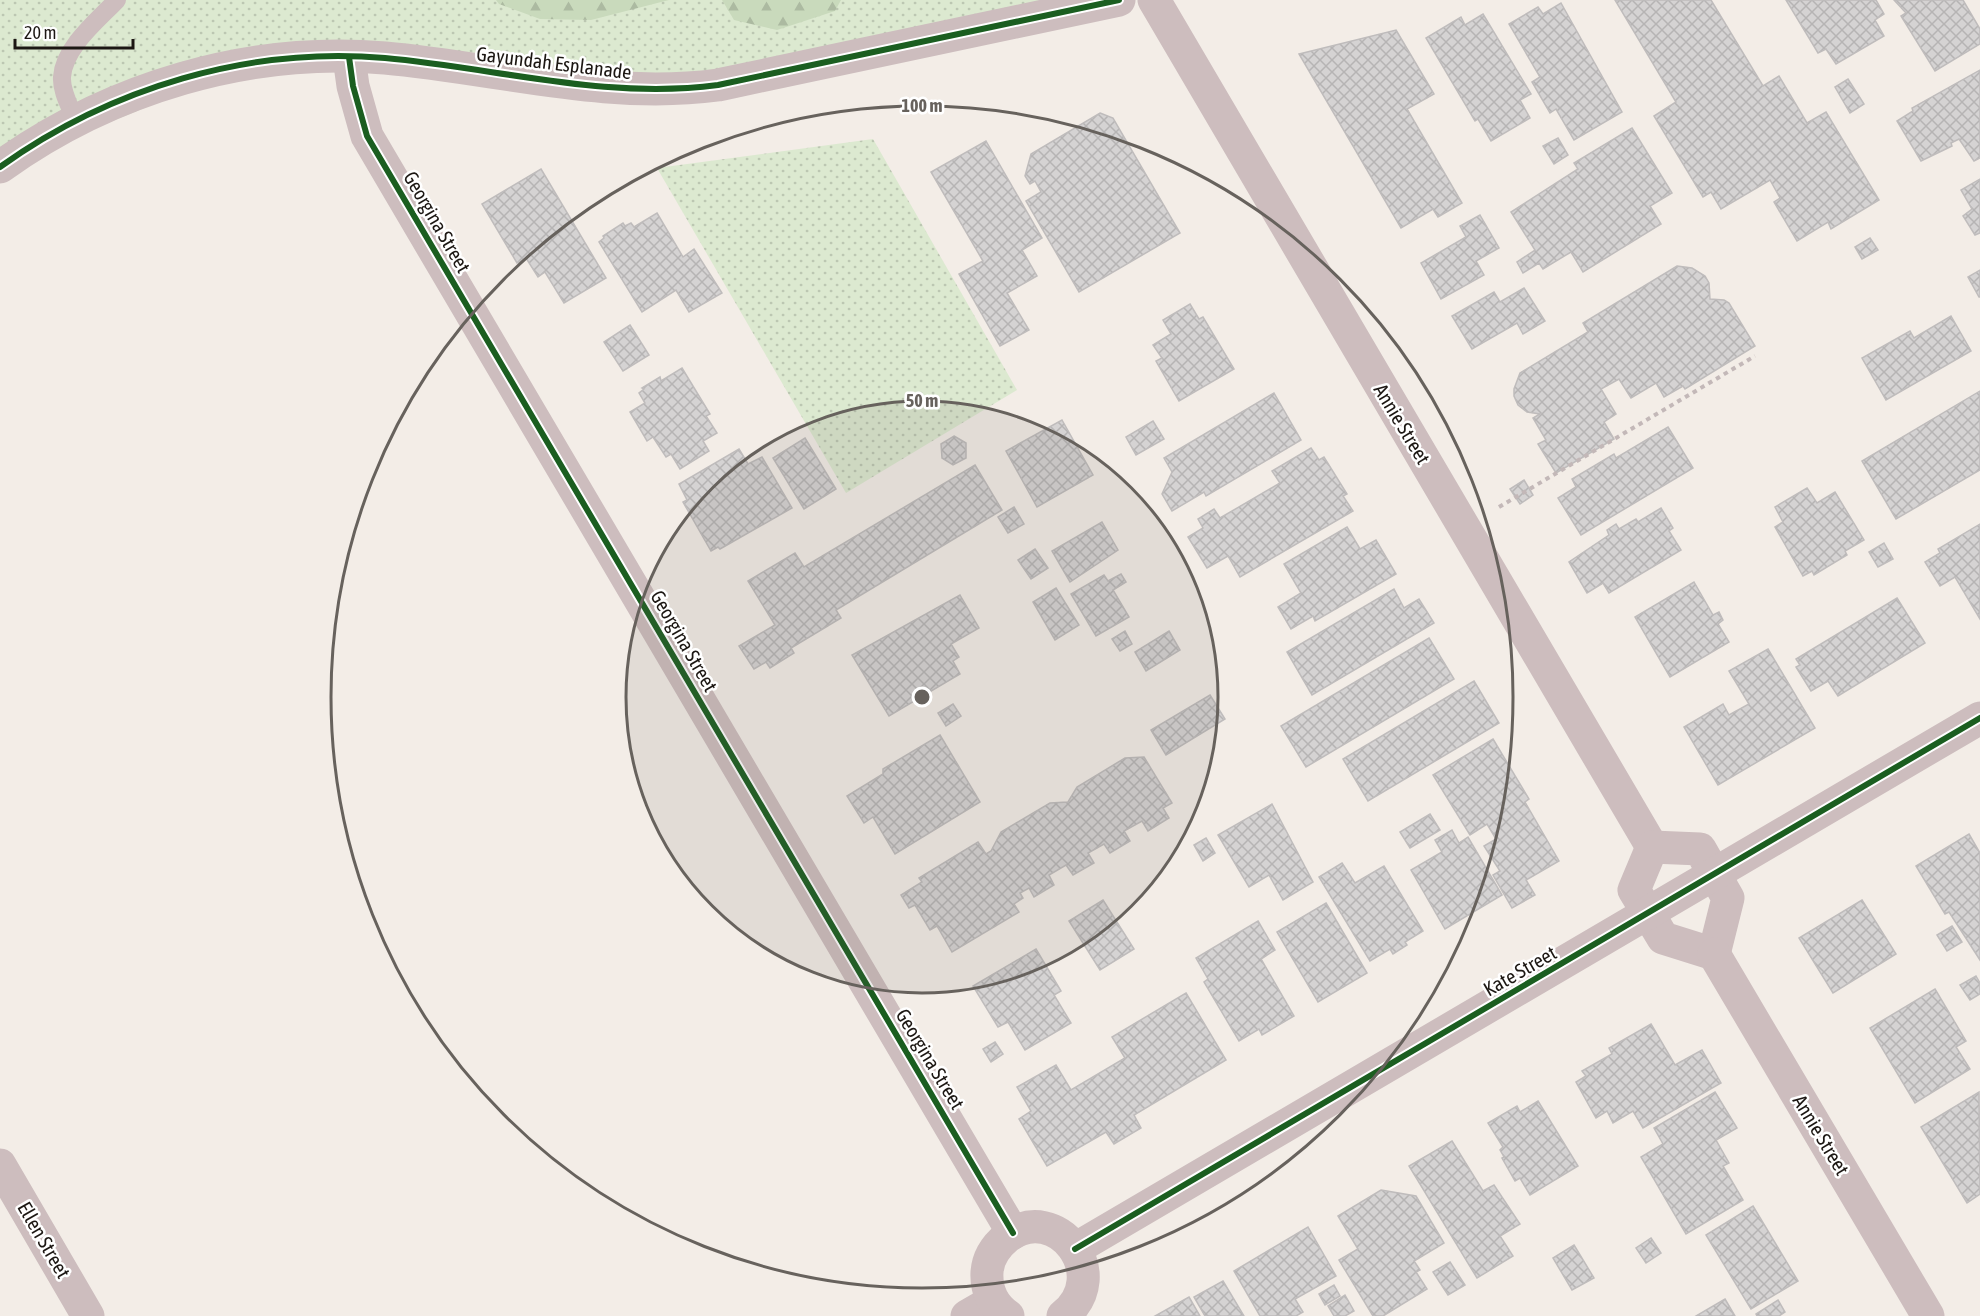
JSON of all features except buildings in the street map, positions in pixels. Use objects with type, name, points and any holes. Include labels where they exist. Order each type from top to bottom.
[{"type":"street","name":"Gayundah Esplanade","points":[[0,167],[76,122],[139,91],[197,74],[257,63],[349,57],[385,58],[593,87],[681,90],[718,85],[1119,0]]},
{"type":"street","name":"Annie Street","points":[[1154,0],[1652,847]]},
{"type":"street","name":"Georgina Street","points":[[349,57],[353,86],[367,136],[1012,1233]]},
{"type":"street","name":"Kate Street","points":[[1075,1250],[1980,718]]},
{"type":"street","points":[[1652,847],[1700,849],[1728,898],[1714,954],[1663,938],[1634,890],[1652,847]]},
{"type":"street","name":"Annie Street","points":[[1714,954],[1928,1316]]},
{"type":"street","name":"Ellen Street","points":[[0,1165],[88,1316]]},
{"type":"street","points":[[989,1311],[987,1286],[989,1263],[1000,1242],[1012,1233],[1026,1228],[1054,1231],[1066,1238],[1082,1264],[1084,1280],[1080,1295],[1072,1309],[1063,1316]]},
{"type":"lane","points":[[76,122],[63,88],[62,75],[80,39],[117,0]]},
{"type":"path","points":[[1499,507],[1755,356]]},
{"type":"green space","points":[[0,0],[1119,0],[718,85],[257,62],[0,167]]},
{"type":"green space","points":[[496,0],[669,0],[591,20],[540,19],[499,4]]},
{"type":"green space","points":[[722,0],[841,0],[835,11],[777,30],[734,20]]},
{"type":"green space","points":[[873,139],[1017,390],[846,493],[657,168]]},
{"type":"cycle path","points":[[0,167],[43,139],[87,115],[183,78],[232,66],[283,59],[334,56],[385,58],[593,86],[676,89],[718,85],[1119,0]]},
{"type":"cycle path","points":[[349,57],[353,86],[367,136],[1013,1233]]},
{"type":"cycle path","points":[[1075,1249],[1980,718]]}]
